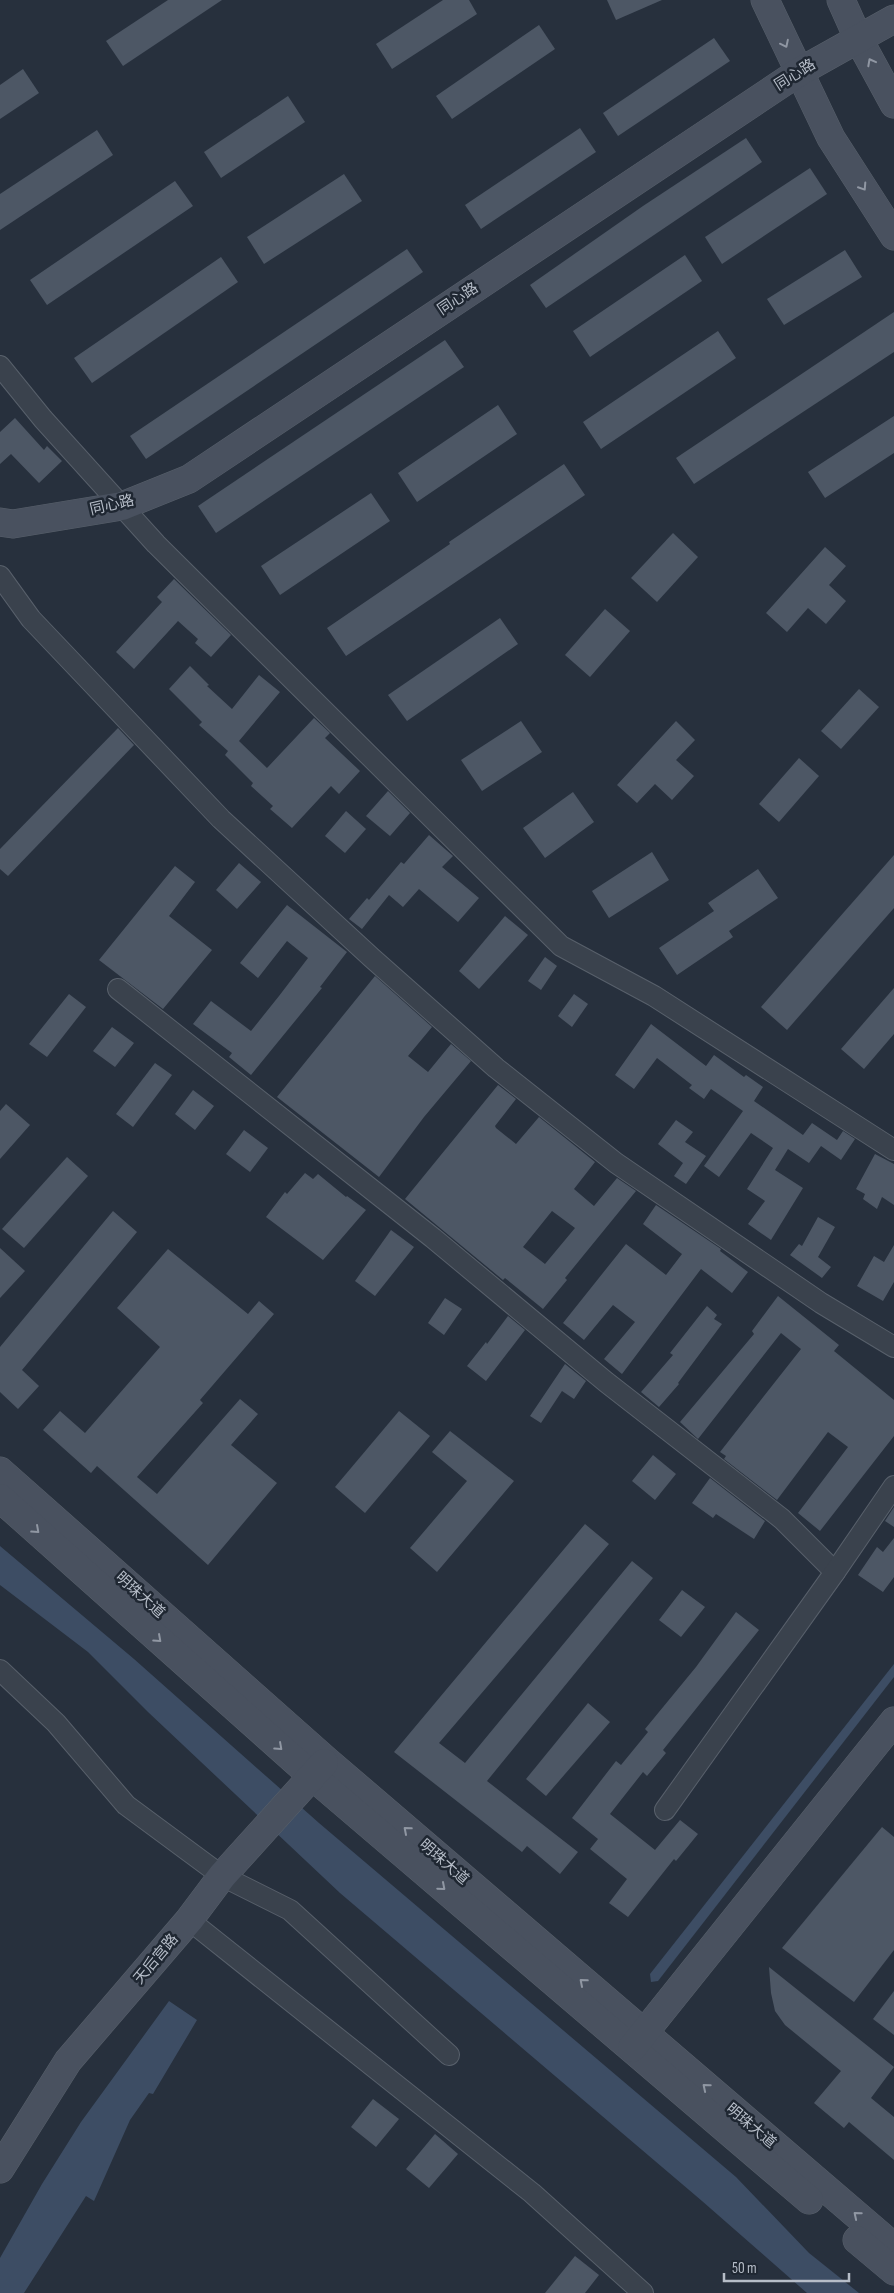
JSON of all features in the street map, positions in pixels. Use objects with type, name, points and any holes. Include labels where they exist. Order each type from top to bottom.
[{"type":"street","points":[[765,0],[831,138],[894,236]]},
{"type":"street","points":[[841,0],[858,38],[894,104]]},
{"type":"street","name":"同心路","points":[[0,522],[13,524],[122,506],[188,479],[798,72],[894,19]]},
{"type":"street","points":[[0,366],[43,419],[156,544],[561,946],[654,996],[894,1150]]},
{"type":"street","points":[[0,576],[31,619],[221,819],[372,958],[496,1068],[616,1163],[821,1303],[894,1347]]},
{"type":"street","points":[[118,989],[433,1238],[606,1382],[782,1519],[836,1572]]},
{"type":"street","name":"明珠大道","points":[[0,1470],[313,1775]]},
{"type":"street","points":[[665,1810],[836,1572],[894,1486]]},
{"type":"street","name":"明珠大道","points":[[0,1498],[313,1775],[637,2041],[894,2247]]},
{"type":"street","points":[[0,1670],[56,1723],[126,1805],[222,1876],[290,1910],[449,2055]]},
{"type":"street","points":[[637,2041],[894,1721]]},
{"type":"street","name":"天后宫路","points":[[0,2169],[68,2061],[189,1920],[222,1876],[313,1775]]},
{"type":"street","points":[[189,1920],[532,2193],[643,2293]]},
{"type":"street","name":"明珠大道","points":[[637,2041],[894,2271]]},
{"type":"water","points":[[0,1546],[134,1659],[319,1823],[736,2177],[809,2253],[859,2293],[807,2293],[702,2201],[340,1893],[148,1712],[88,1652],[0,1585]]},
{"type":"water","points":[[894,1664],[894,1677],[658,1981],[651,1982],[650,1974]]},
{"type":"water","points":[[169,2001],[197,2020],[153,2094],[149,2093],[130,2120],[94,2201],[86,2196],[24,2293],[0,2293],[0,2258],[42,2184],[81,2122]]},
{"type":"building","points":[[168,0],[222,0],[123,66],[106,41]]},
{"type":"building","points":[[443,0],[469,0],[477,14],[392,69],[376,44]]},
{"type":"building","points":[[607,0],[662,0],[616,20]]},
{"type":"building","points":[[539,25],[555,49],[452,119],[436,96]]},
{"type":"building","points":[[714,38],[730,61],[618,136],[603,113]]},
{"type":"building","points":[[23,69],[39,93],[0,119],[0,85]]},
{"type":"building","points":[[288,96],[305,122],[221,178],[204,152]]},
{"type":"building","points":[[580,128],[596,152],[481,229],[465,205]]},
{"type":"building","points":[[97,130],[113,155],[0,230],[0,194]]},
{"type":"building","points":[[746,138],[762,162],[546,308],[530,285],[643,206]]},
{"type":"building","points":[[810,168],[827,194],[722,264],[705,237]]},
{"type":"building","points":[[344,174],[362,201],[264,264],[247,237]]},
{"type":"building","points":[[175,181],[193,206],[47,305],[30,280]]},
{"type":"building","points":[[407,249],[423,272],[146,459],[130,436]]},
{"type":"building","points":[[845,250],[862,277],[784,325],[767,299]]},
{"type":"building","points":[[685,255],[702,281],[590,357],[573,331]]},
{"type":"building","points":[[221,257],[238,282],[92,383],[74,358]]},
{"type":"building","points":[[894,312],[894,352],[694,484],[676,458]]},
{"type":"building","points":[[718,331],[736,358],[601,449],[583,422]]},
{"type":"building","points":[[445,340],[464,367],[216,533],[198,506]]},
{"type":"building","points":[[498,405],[517,434],[417,502],[398,473]]},
{"type":"building","points":[[894,416],[894,453],[825,498],[808,472]]},
{"type":"building","points":[[15,418],[44,450],[47,446],[62,461],[39,483],[11,454],[0,464],[0,432]]},
{"type":"building","points":[[564,464],[585,495],[346,656],[327,628]]},
{"type":"building","points":[[371,493],[390,521],[280,595],[261,566]]},
{"type":"building","points":[[673,533],[698,557],[657,602],[631,578]]},
{"type":"building","points":[[825,547],[846,566],[829,585],[846,601],[826,624],[808,608],[787,632],[766,613]]},
{"type":"building","points":[[174,579],[231,635],[211,657],[195,643],[198,639],[178,621],[134,669],[116,652],[162,602],[157,597]]},
{"type":"building","points":[[605,609],[630,631],[590,677],[565,655]]},
{"type":"building","points":[[500,618],[518,644],[407,721],[388,695]]},
{"type":"building","points":[[190,666],[209,685],[207,686],[232,709],[259,675],[280,692],[239,741],[267,768],[314,718],[330,733],[325,738],[360,771],[339,794],[331,786],[292,828],[270,809],[273,806],[251,786],[253,783],[225,755],[228,751],[199,725],[202,722],[169,689]]},
{"type":"building","points":[[859,689],[879,707],[841,749],[821,731]]},
{"type":"building","points":[[521,721],[542,752],[482,791],[461,760]]},
{"type":"building","points":[[676,721],[695,740],[676,760],[694,776],[672,800],[655,784],[637,803],[617,785]]},
{"type":"building","points":[[118,728],[134,745],[8,876],[0,869],[0,849]]},
{"type":"building","points":[[799,758],[819,776],[779,822],[759,804]]},
{"type":"building","points":[[388,791],[410,813],[390,836],[366,816]]},
{"type":"building","points":[[573,792],[594,822],[545,858],[523,828]]},
{"type":"building","points":[[346,811],[366,829],[345,853],[325,836]]},
{"type":"building","points":[[429,835],[453,856],[442,867],[479,898],[458,922],[419,889],[403,907],[389,895],[362,929],[349,919],[367,898],[369,900],[401,862],[404,864]]},
{"type":"building","points":[[652,852],[669,880],[609,918],[592,891]]},
{"type":"building","points":[[894,855],[894,908],[787,1030],[761,1007]]},
{"type":"building","points":[[239,863],[261,882],[237,909],[216,890]]},
{"type":"building","points":[[175,866],[195,882],[169,916],[212,950],[163,1009],[99,960]]},
{"type":"building","points":[[758,869],[778,898],[729,931],[733,937],[677,975],[659,948],[714,911],[708,903]]},
{"type":"building","points":[[287,905],[347,952],[320,987],[322,988],[251,1075],[229,1057],[232,1053],[193,1024],[211,1001],[251,1031],[279,996],[308,958],[287,941],[258,978],[240,963]]},
{"type":"building","points":[[505,916],[528,935],[479,989],[459,971]]},
{"type":"building","points":[[545,957],[557,966],[541,990],[528,981]]},
{"type":"building","points":[[375,976],[432,1027],[408,1056],[428,1072],[451,1044],[471,1061],[424,1117],[379,1177],[277,1097]]},
{"type":"building","points":[[894,988],[894,1034],[864,1069],[841,1049]]},
{"type":"building","points":[[69,994],[86,1007],[47,1057],[29,1044]]},
{"type":"building","points":[[574,994],[588,1004],[572,1027],[558,1016]]},
{"type":"building","points":[[651,1024],[706,1066],[714,1055],[744,1077],[746,1075],[763,1087],[754,1101],[803,1135],[812,1123],[837,1140],[843,1131],[855,1139],[841,1160],[821,1146],[809,1163],[788,1149],[775,1170],[803,1188],[771,1240],[748,1224],[765,1201],[747,1189],[773,1148],[751,1133],[719,1177],[704,1166],[743,1111],[711,1089],[704,1099],[689,1088],[692,1085],[657,1058],[634,1089],[615,1075]]},
{"type":"building","points":[[112,1027],[134,1043],[115,1067],[93,1051]]},
{"type":"building","points":[[155,1063],[172,1075],[133,1127],[116,1114]]},
{"type":"building","points":[[498,1085],[516,1099],[495,1126],[496,1128],[516,1144],[539,1117],[595,1162],[574,1189],[594,1206],[617,1178],[636,1191],[565,1278],[567,1280],[543,1309],[505,1278],[503,1280],[405,1199]],"holes":[[[552,1211],[575,1228],[545,1264],[523,1247]]]},
{"type":"building","points":[[193,1090],[214,1106],[195,1130],[175,1114]]},
{"type":"building","points":[[6,1104],[30,1125],[0,1159],[0,1111]]},
{"type":"building","points":[[676,1120],[693,1132],[685,1142],[706,1156],[686,1184],[674,1176],[683,1163],[658,1144]]},
{"type":"building","points":[[244,1130],[268,1148],[250,1172],[226,1154]]},
{"type":"building","points":[[875,1154],[894,1164],[894,1205],[882,1197],[877,1209],[863,1199],[865,1194],[856,1189]]},
{"type":"building","points":[[67,1157],[88,1176],[24,1248],[2,1229]]},
{"type":"building","points":[[305,1173],[313,1179],[318,1174],[346,1197],[366,1210],[323,1260],[266,1217],[285,1192],[287,1194]]},
{"type":"building","points":[[656,1205],[721,1249],[720,1251],[748,1272],[732,1293],[701,1269],[622,1374],[604,1359],[635,1322],[613,1305],[584,1340],[563,1323],[626,1244],[666,1275],[682,1254],[643,1224]]},
{"type":"building","points":[[113,1211],[137,1232],[22,1370],[39,1386],[18,1409],[0,1392],[0,1347]]},
{"type":"building","points":[[818,1217],[835,1227],[818,1257],[831,1267],[822,1278],[790,1255],[799,1244],[802,1246]]},
{"type":"building","points":[[391,1230],[414,1247],[375,1296],[355,1281]]},
{"type":"building","points":[[894,1245],[894,1282],[883,1301],[857,1286],[874,1256],[884,1262]]},
{"type":"building","points":[[0,1248],[25,1271],[0,1298]]},
{"type":"building","points":[[168,1249],[248,1314],[259,1301],[274,1314],[200,1400],[203,1403],[137,1477],[157,1494],[240,1399],[258,1414],[231,1445],[277,1483],[208,1565],[97,1466],[91,1473],[43,1430],[60,1411],[85,1433],[160,1347],[117,1308]]},
{"type":"building","points":[[778,1296],[839,1345],[834,1351],[894,1400],[894,1436],[820,1531],[798,1513],[848,1447],[828,1432],[777,1500],[724,1459],[726,1456],[720,1452],[801,1349],[781,1333],[698,1439],[680,1422],[754,1334],[752,1331]]},
{"type":"building","points":[[445,1298],[462,1309],[444,1335],[428,1323]]},
{"type":"building","points":[[707,1306],[717,1315],[714,1319],[722,1324],[679,1384],[659,1407],[641,1392],[673,1355],[670,1353]]},
{"type":"building","points":[[508,1316],[525,1330],[486,1381],[467,1366],[486,1342],[487,1344]]},
{"type":"building","points":[[565,1364],[586,1381],[574,1399],[562,1391],[541,1423],[530,1416]]},
{"type":"building","points":[[399,1411],[430,1436],[365,1513],[335,1487]]},
{"type":"building","points":[[450,1431],[514,1481],[437,1572],[410,1548],[467,1481],[432,1452]]},
{"type":"building","points":[[653,1455],[676,1474],[655,1500],[632,1481]]},
{"type":"building","points":[[710,1478],[765,1521],[754,1539],[716,1514],[713,1518],[692,1503]]},
{"type":"building","points":[[894,1507],[894,1527],[885,1521]]},
{"type":"building","points":[[585,1524],[609,1544],[439,1743],[465,1763],[632,1561],[653,1578],[487,1781],[578,1852],[560,1874],[527,1846],[522,1852],[394,1752]]},
{"type":"building","points":[[894,1538],[894,1577],[883,1592],[858,1575],[877,1547],[883,1552]]},
{"type":"building","points":[[682,1590],[705,1607],[681,1637],[659,1620]]},
{"type":"building","points":[[736,1612],[759,1630],[663,1750],[666,1753],[647,1776],[643,1772],[610,1814],[655,1850],[680,1820],[698,1834],[676,1861],[674,1859],[628,1917],[609,1903],[627,1879],[590,1849],[598,1839],[572,1818],[616,1761],[621,1765],[648,1732],[645,1729],[696,1667]]},
{"type":"building","points":[[588,1703],[610,1722],[546,1796],[526,1779]]},
{"type":"building","points":[[882,1827],[894,1837],[894,1950],[854,2002],[782,1948]]},
{"type":"building","points":[[769,1967],[894,2067],[871,2098],[894,2117],[894,2160],[849,2122],[844,2128],[814,2103],[841,2071],[785,2025],[775,2011],[771,1993]]},
{"type":"building","points":[[894,1991],[894,2035],[873,2019]]},
{"type":"building","points":[[373,2099],[399,2119],[376,2147],[351,2127]]},
{"type":"building","points":[[435,2134],[458,2154],[429,2188],[406,2169]]},
{"type":"building","points":[[575,2256],[599,2275],[585,2293],[545,2293]]}]
